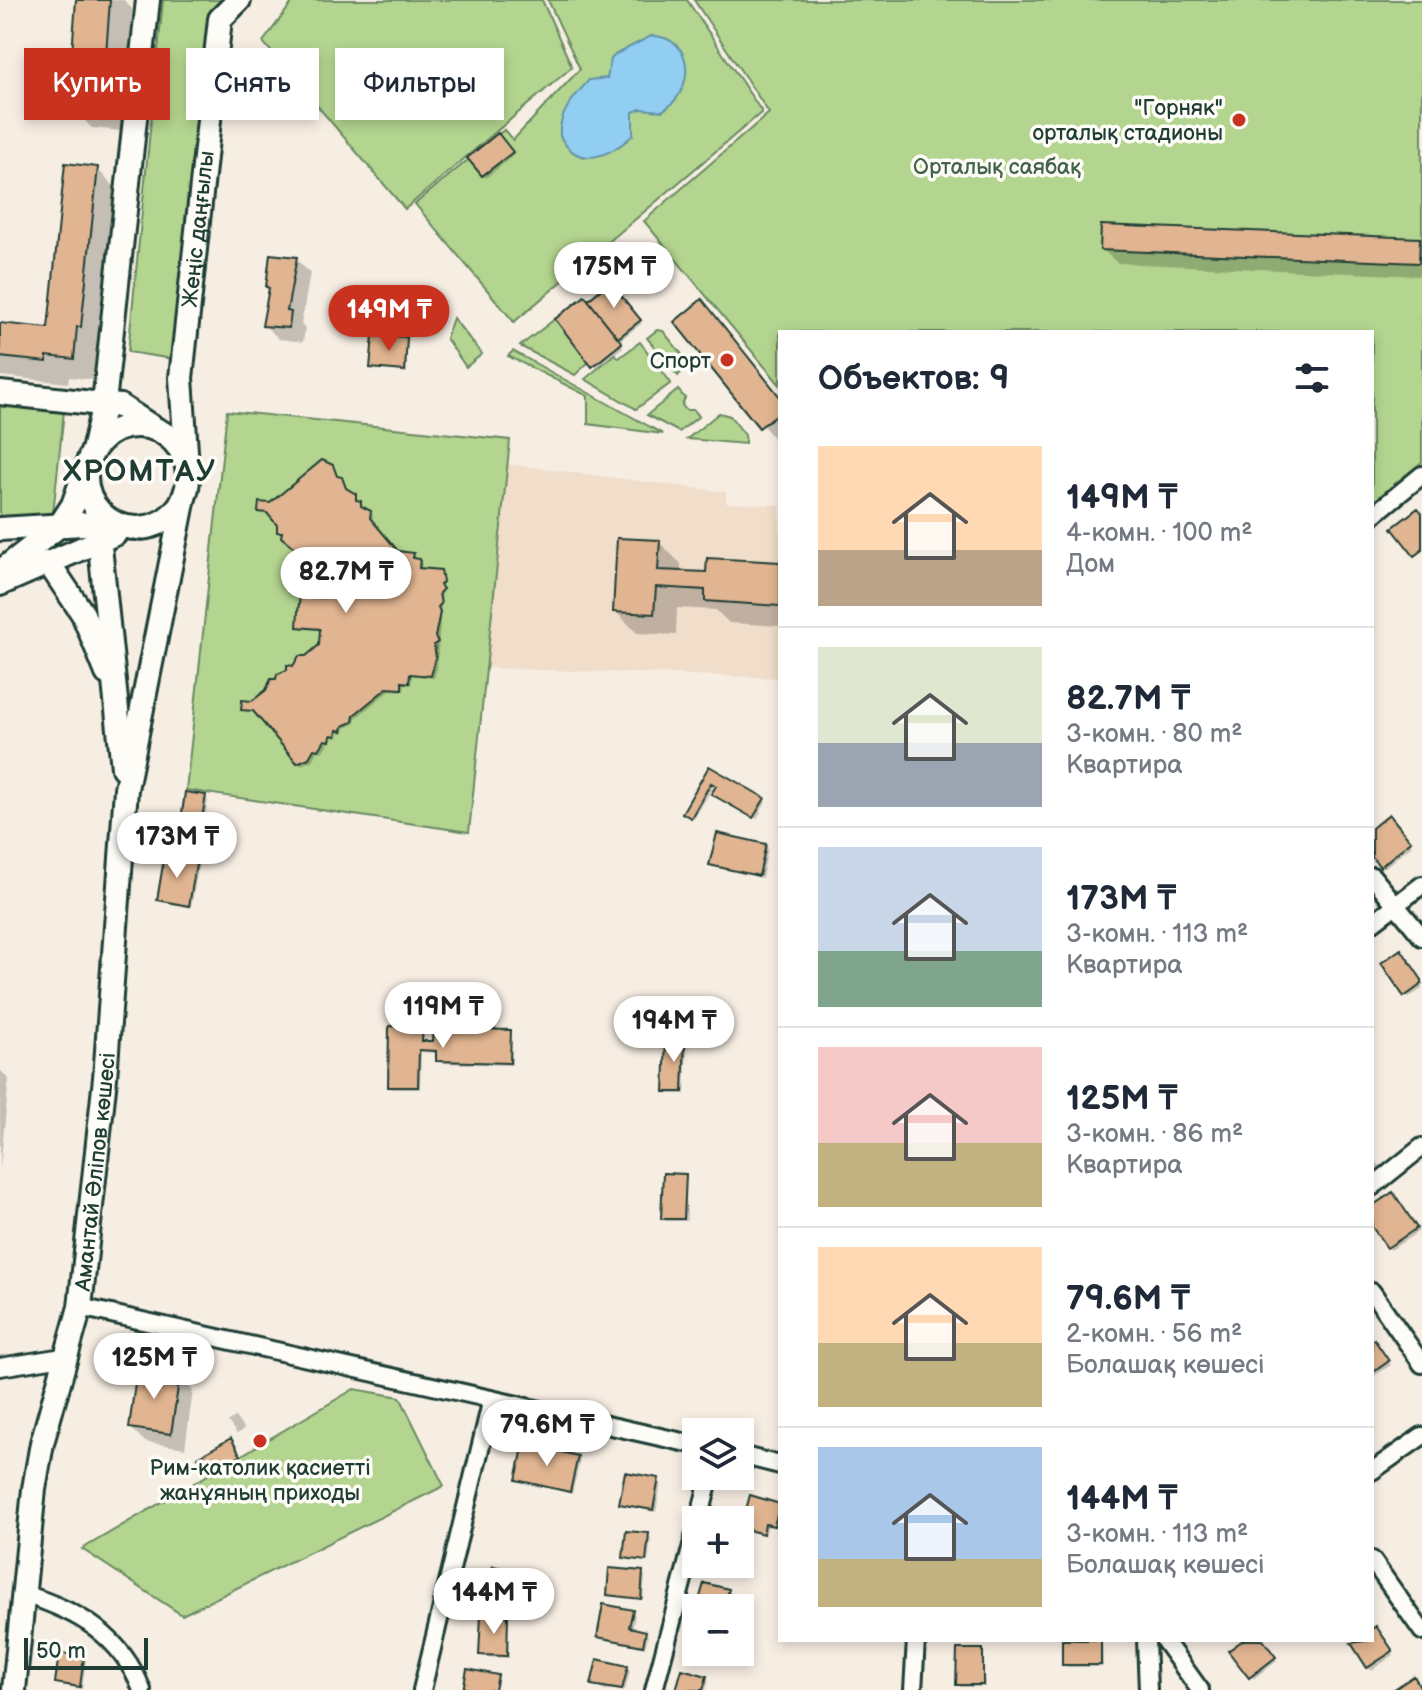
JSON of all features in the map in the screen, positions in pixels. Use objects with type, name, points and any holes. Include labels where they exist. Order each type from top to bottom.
[{"type":"main road","points":[[1,574],[60,525],[73,505],[90,458],[104,403],[148,0]]},
{"type":"main road","name":"Жеңіс даңғылы","points":[[187,466],[181,378],[220,19],[239,0]]},
{"type":"main road","points":[[0,393],[104,403],[133,411],[170,438],[187,466],[184,497],[167,519],[143,528],[99,523],[0,531],[1,574]]},
{"type":"main road","points":[[99,523],[89,495],[90,458],[103,439],[128,427],[156,430]]},
{"type":"main road","name":"Амантай Әліпов көшесі","points":[[14,1690],[42,1443],[69,1356],[80,1307],[105,1078],[126,789],[184,497]]},
{"type":"main road","points":[[1,574],[48,562],[99,523]]},
{"type":"main road","name":"Амантай Әліпов көшесі","points":[[99,523],[126,789]]},
{"type":"main road","points":[[48,562],[83,614],[115,694]]},
{"type":"street","points":[[1374,514],[1422,475]]},
{"type":"street","points":[[1374,878],[1422,937]]},
{"type":"street","points":[[1374,921],[1422,885]]},
{"type":"street","points":[[1374,1185],[1422,1147]]},
{"type":"street","points":[[1374,1295],[1422,1364]]},
{"type":"street","points":[[80,1307],[682,1442]]},
{"type":"street","points":[[0,1367],[69,1356]]},
{"type":"street","points":[[422,1690],[492,1399]]},
{"type":"street","points":[[1374,1470],[1422,1436]]},
{"type":"street","points":[[754,1458],[778,1464]]},
{"type":"street","points":[[1374,1563],[1422,1631]]},
{"type":"street","points":[[654,1690],[683,1578]]},
{"type":"street","points":[[24,1594],[63,1606],[107,1633],[132,1663],[142,1690]]},
{"type":"street","points":[[913,1690],[916,1642]]},
{"type":"street","points":[[1146,1642],[1148,1690]]},
{"type":"street","points":[[1165,1642],[1200,1690]]},
{"type":"shaded area","points":[[507,464],[726,492],[726,503],[778,505],[778,678],[486,668]]},
{"type":"green space","points":[[163,0],[227,0],[220,48],[186,48],[186,120],[209,120],[173,359],[128,352],[151,120],[170,120],[170,48],[158,48]]},
{"type":"green space","points":[[294,0],[542,0],[572,67],[405,209],[319,108],[319,48],[268,48],[263,42]]},
{"type":"green space","points":[[548,0],[687,0],[762,112],[514,322],[415,204],[504,130],[513,140],[580,69]]},
{"type":"green space","name":"Орталық саябақ","points":[[694,0],[1422,0],[1422,462],[1374,501],[1374,330],[778,330],[778,383],[644,221],[769,113]]},
{"type":"green space","points":[[453,318],[482,354],[466,367],[446,338]]},
{"type":"green space","points":[[555,319],[589,362],[575,375],[520,346]]},
{"type":"green space","points":[[657,330],[663,331],[689,363],[678,376],[647,338]]},
{"type":"green space","points":[[640,342],[671,383],[636,409],[585,379],[615,354],[619,358]]},
{"type":"green space","points":[[513,351],[663,434],[588,424],[588,396],[508,356]]},
{"type":"green space","points":[[678,390],[685,398],[682,405],[686,410],[694,410],[699,416],[679,432],[647,415]]},
{"type":"green space","points":[[0,406],[64,411],[52,523],[0,518]]},
{"type":"green space","points":[[227,411],[510,440],[469,832],[186,790]]},
{"type":"green space","points":[[719,413],[730,416],[745,435],[745,444],[687,439]]},
{"type":"green space","points":[[354,1389],[400,1397],[444,1486],[182,1615],[82,1549]]},
{"type":"water","points":[[651,36],[666,38],[683,55],[686,66],[681,91],[662,111],[641,109],[633,112],[633,135],[614,149],[595,156],[576,154],[560,136],[568,105],[589,80],[607,78],[611,59],[616,54]]},
{"type":"building","points":[[76,0],[110,0],[106,48],[72,48]]},
{"type":"building","points":[[498,133],[513,152],[482,176],[467,158]]},
{"type":"building","points":[[65,163],[98,167],[81,327],[77,327],[74,359],[47,356],[47,362],[0,357],[0,323],[48,328]]},
{"type":"building","points":[[1101,225],[1420,238],[1419,263],[1100,250]]},
{"type":"building","points":[[270,254],[297,257],[287,311],[291,312],[289,328],[262,326],[269,288],[266,287]]},
{"type":"building","points":[[610,282],[641,320],[618,338],[588,300]]},
{"type":"building","points":[[585,296],[622,343],[592,367],[555,319]]},
{"type":"building","name":"Спорт","points":[[702,299],[778,394],[778,414],[759,428],[674,322]]},
{"type":"building","points":[[373,335],[407,337],[405,371],[370,368]]},
{"type":"building","points":[[322,460],[333,465],[346,488],[356,494],[361,506],[371,511],[370,518],[398,551],[414,553],[413,558],[420,559],[419,568],[441,570],[443,582],[440,585],[443,589],[439,593],[441,604],[438,607],[440,612],[435,637],[438,642],[434,645],[436,657],[431,676],[410,674],[409,683],[402,682],[402,689],[387,688],[354,715],[353,722],[343,726],[342,731],[337,730],[336,736],[331,735],[330,741],[325,740],[309,758],[297,763],[253,711],[241,710],[242,700],[252,701],[266,690],[271,679],[276,679],[277,674],[287,670],[287,665],[293,666],[299,656],[306,656],[319,645],[320,629],[297,627],[298,611],[300,596],[323,598],[324,582],[312,567],[306,567],[306,561],[300,560],[296,549],[281,537],[282,532],[277,532],[277,525],[267,513],[258,512],[259,502],[270,503]]},
{"type":"building","points":[[1418,508],[1422,513],[1422,550],[1414,556],[1392,528]]},
{"type":"building","points":[[617,538],[660,540],[658,570],[706,572],[707,558],[778,562],[778,606],[705,601],[705,590],[656,587],[654,614],[613,612]]},
{"type":"building","points":[[709,766],[765,798],[753,818],[711,794],[716,786],[711,783],[691,818],[682,813]]},
{"type":"building","points":[[185,792],[206,795],[201,824],[181,821]]},
{"type":"building","points":[[1389,814],[1411,841],[1380,867],[1374,860],[1374,826]]},
{"type":"building","points":[[717,833],[766,844],[759,876],[709,865]]},
{"type":"building","points":[[165,853],[197,859],[189,906],[157,900]]},
{"type":"building","points":[[1401,949],[1422,980],[1422,984],[1404,997],[1381,963]]},
{"type":"building","points":[[389,1026],[423,1027],[422,1041],[433,1041],[434,1028],[511,1030],[510,1063],[436,1061],[436,1051],[419,1050],[418,1087],[388,1087]]},
{"type":"building","points":[[666,1036],[685,1037],[683,1092],[664,1092]]},
{"type":"building","points":[[663,1173],[686,1174],[684,1219],[661,1219]]},
{"type":"building","points":[[1393,1192],[1417,1228],[1387,1248],[1374,1230],[1374,1205]]},
{"type":"building","points":[[1374,1339],[1389,1361],[1374,1372]]},
{"type":"building","points":[[137,1368],[180,1374],[171,1434],[129,1428]]},
{"type":"building","points":[[231,1438],[241,1456],[208,1474],[198,1457]]},
{"type":"building","points":[[524,1443],[578,1456],[570,1492],[516,1480]]},
{"type":"building","points":[[625,1472],[659,1478],[653,1510],[619,1504]]},
{"type":"building","points":[[750,1495],[778,1503],[774,1526],[765,1524],[763,1534],[754,1532],[754,1506],[747,1506]]},
{"type":"building","points":[[626,1531],[649,1533],[646,1561],[623,1558]]},
{"type":"building","points":[[493,1566],[519,1572],[511,1609],[485,1602]]},
{"type":"building","points":[[609,1568],[643,1571],[641,1599],[607,1595]]},
{"type":"building","points":[[704,1583],[729,1589],[728,1594],[701,1594]]},
{"type":"building","points":[[603,1604],[633,1610],[629,1627],[646,1631],[643,1646],[597,1637]]},
{"type":"building","points":[[481,1615],[508,1616],[507,1656],[479,1655]]},
{"type":"building","points":[[1376,1626],[1393,1651],[1367,1668],[1351,1643],[1374,1642]]},
{"type":"building","points":[[1062,1642],[1101,1642],[1101,1665],[1062,1665]]},
{"type":"building","points":[[1240,1642],[1265,1642],[1276,1657],[1249,1678],[1228,1651]]},
{"type":"building","points":[[957,1649],[983,1649],[983,1685],[956,1685]]},
{"type":"building","points":[[59,1653],[84,1656],[80,1687],[55,1683]]},
{"type":"building","points":[[597,1659],[628,1666],[622,1690],[591,1685]]},
{"type":"building","points":[[467,1669],[498,1675],[495,1690],[463,1690]]},
{"type":"building","points":[[682,1669],[707,1676],[703,1690],[676,1690]]},
{"type":"building","points":[[1414,1676],[1422,1690],[1393,1690]]},
{"type":"place","name":"\"Горняк\" орталық стадионы","points":[[1239,120]]},
{"type":"place","name":"Спорт","points":[[727,360]]},
{"type":"place","name":"Рим-католик қасиетті жанұяның приходы","points":[[260,1441]]},
{"type":"district","name":"ХРОМТАУ","points":[[140,471]]}]
